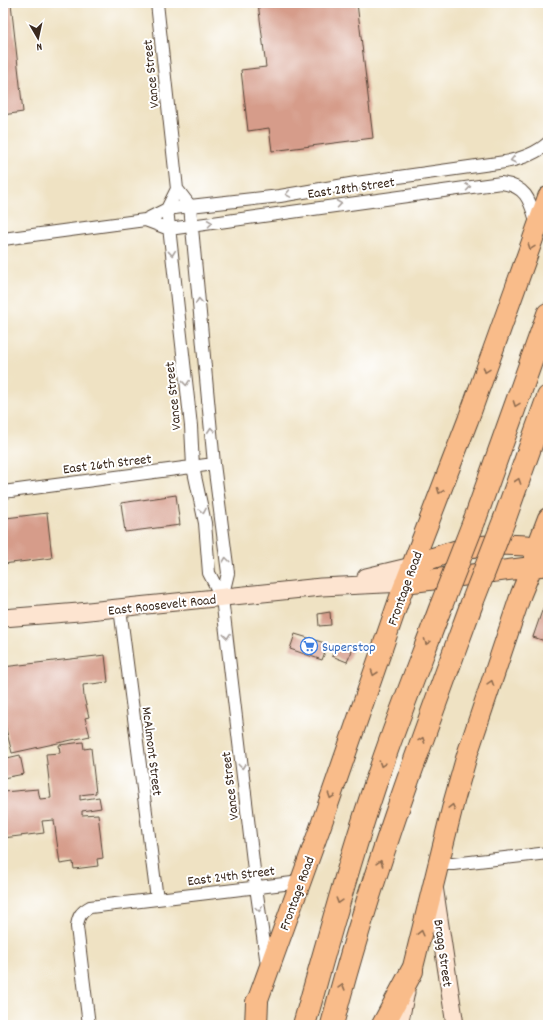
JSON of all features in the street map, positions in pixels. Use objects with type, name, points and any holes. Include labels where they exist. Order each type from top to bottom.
[{"type":"highway","points":[[304,1025],[362,826],[387,750],[475,519],[548,314]]},
{"type":"highway","points":[[332,1025],[369,896],[409,774],[505,518],[548,397]]},
{"type":"highway","points":[[383,1025],[412,971]]},
{"type":"highway","points":[[256,1025],[257,1002]]},
{"type":"main road","name":"Frontage Road","points":[[248,1025],[301,882],[409,574],[468,420],[548,197]]},
{"type":"main road","points":[[399,1025],[454,801],[467,755],[521,594],[540,566],[548,518]]},
{"type":"main road","name":"East Roosevelt Road","points":[[409,574],[448,553],[469,548],[502,545],[543,547]]},
{"type":"main road","name":"East Roosevelt Road","points":[[3,618],[222,598],[321,587],[409,574],[540,566]]},
{"type":"main road","name":"Bragg Street","points":[[436,873],[455,1025]]},
{"type":"street","name":"Vance Street","points":[[157,3],[177,189]]},
{"type":"street","name":"East 28th Street","points":[[3,239],[145,220],[167,209],[280,196],[364,182],[505,162],[533,154],[548,144]]},
{"type":"street","name":"East 28th Street","points":[[145,220],[169,229],[501,182],[510,184],[522,190],[528,197],[538,226]]},
{"type":"street","points":[[167,209],[177,189],[190,206]]},
{"type":"street","name":"Vance Street","points":[[190,206],[214,464],[228,573],[222,598],[256,887],[268,971]]},
{"type":"street","name":"Vance Street","points":[[167,209],[191,426],[194,467],[205,523],[209,573],[222,598]]},
{"type":"street","name":"East 26th Street","points":[[3,492],[214,464]]},
{"type":"street","name":"McAlmont Street","points":[[120,608],[161,898]]},
{"type":"street","points":[[436,873],[453,864],[548,853]]},
{"type":"street","name":"East 24th Street","points":[[161,898],[301,882]]},
{"type":"street","points":[[89,1025],[77,927],[78,917],[83,911],[90,907],[161,898]]},
{"type":"building","points":[[3,3],[11,3],[23,112],[3,115]]},
{"type":"building","points":[[258,3],[357,3],[373,138],[272,151],[269,128],[248,131],[241,70],[266,67]]},
{"type":"building","points":[[176,495],[180,525],[125,532],[121,503]]},
{"type":"building","points":[[3,511],[5,511],[6,518],[47,513],[52,558],[3,564]]},
{"type":"building","points":[[543,608],[548,610],[548,642],[533,637]]},
{"type":"building","points":[[330,612],[331,625],[319,626],[318,614]]},
{"type":"building","name":"Superstop","points":[[295,634],[328,644],[322,660],[290,649]]},
{"type":"building","points":[[337,645],[352,651],[347,662],[332,656]]},
{"type":"building","points":[[105,655],[108,682],[83,685],[84,697],[89,717],[85,718],[90,736],[12,753],[3,717],[3,667]]},
{"type":"building","points":[[83,742],[84,749],[91,748],[96,793],[80,795],[80,800],[99,797],[101,808],[82,811],[82,815],[98,814],[103,858],[97,859],[98,866],[74,869],[73,862],[60,864],[54,820],[42,821],[44,833],[3,838],[3,792],[38,789],[40,799],[51,798],[46,754],[60,753],[59,745]]},
{"type":"building","points":[[20,755],[24,774],[3,778],[3,759]]},
{"type":"place","name":"Superstop","points":[[309,646]]}]
